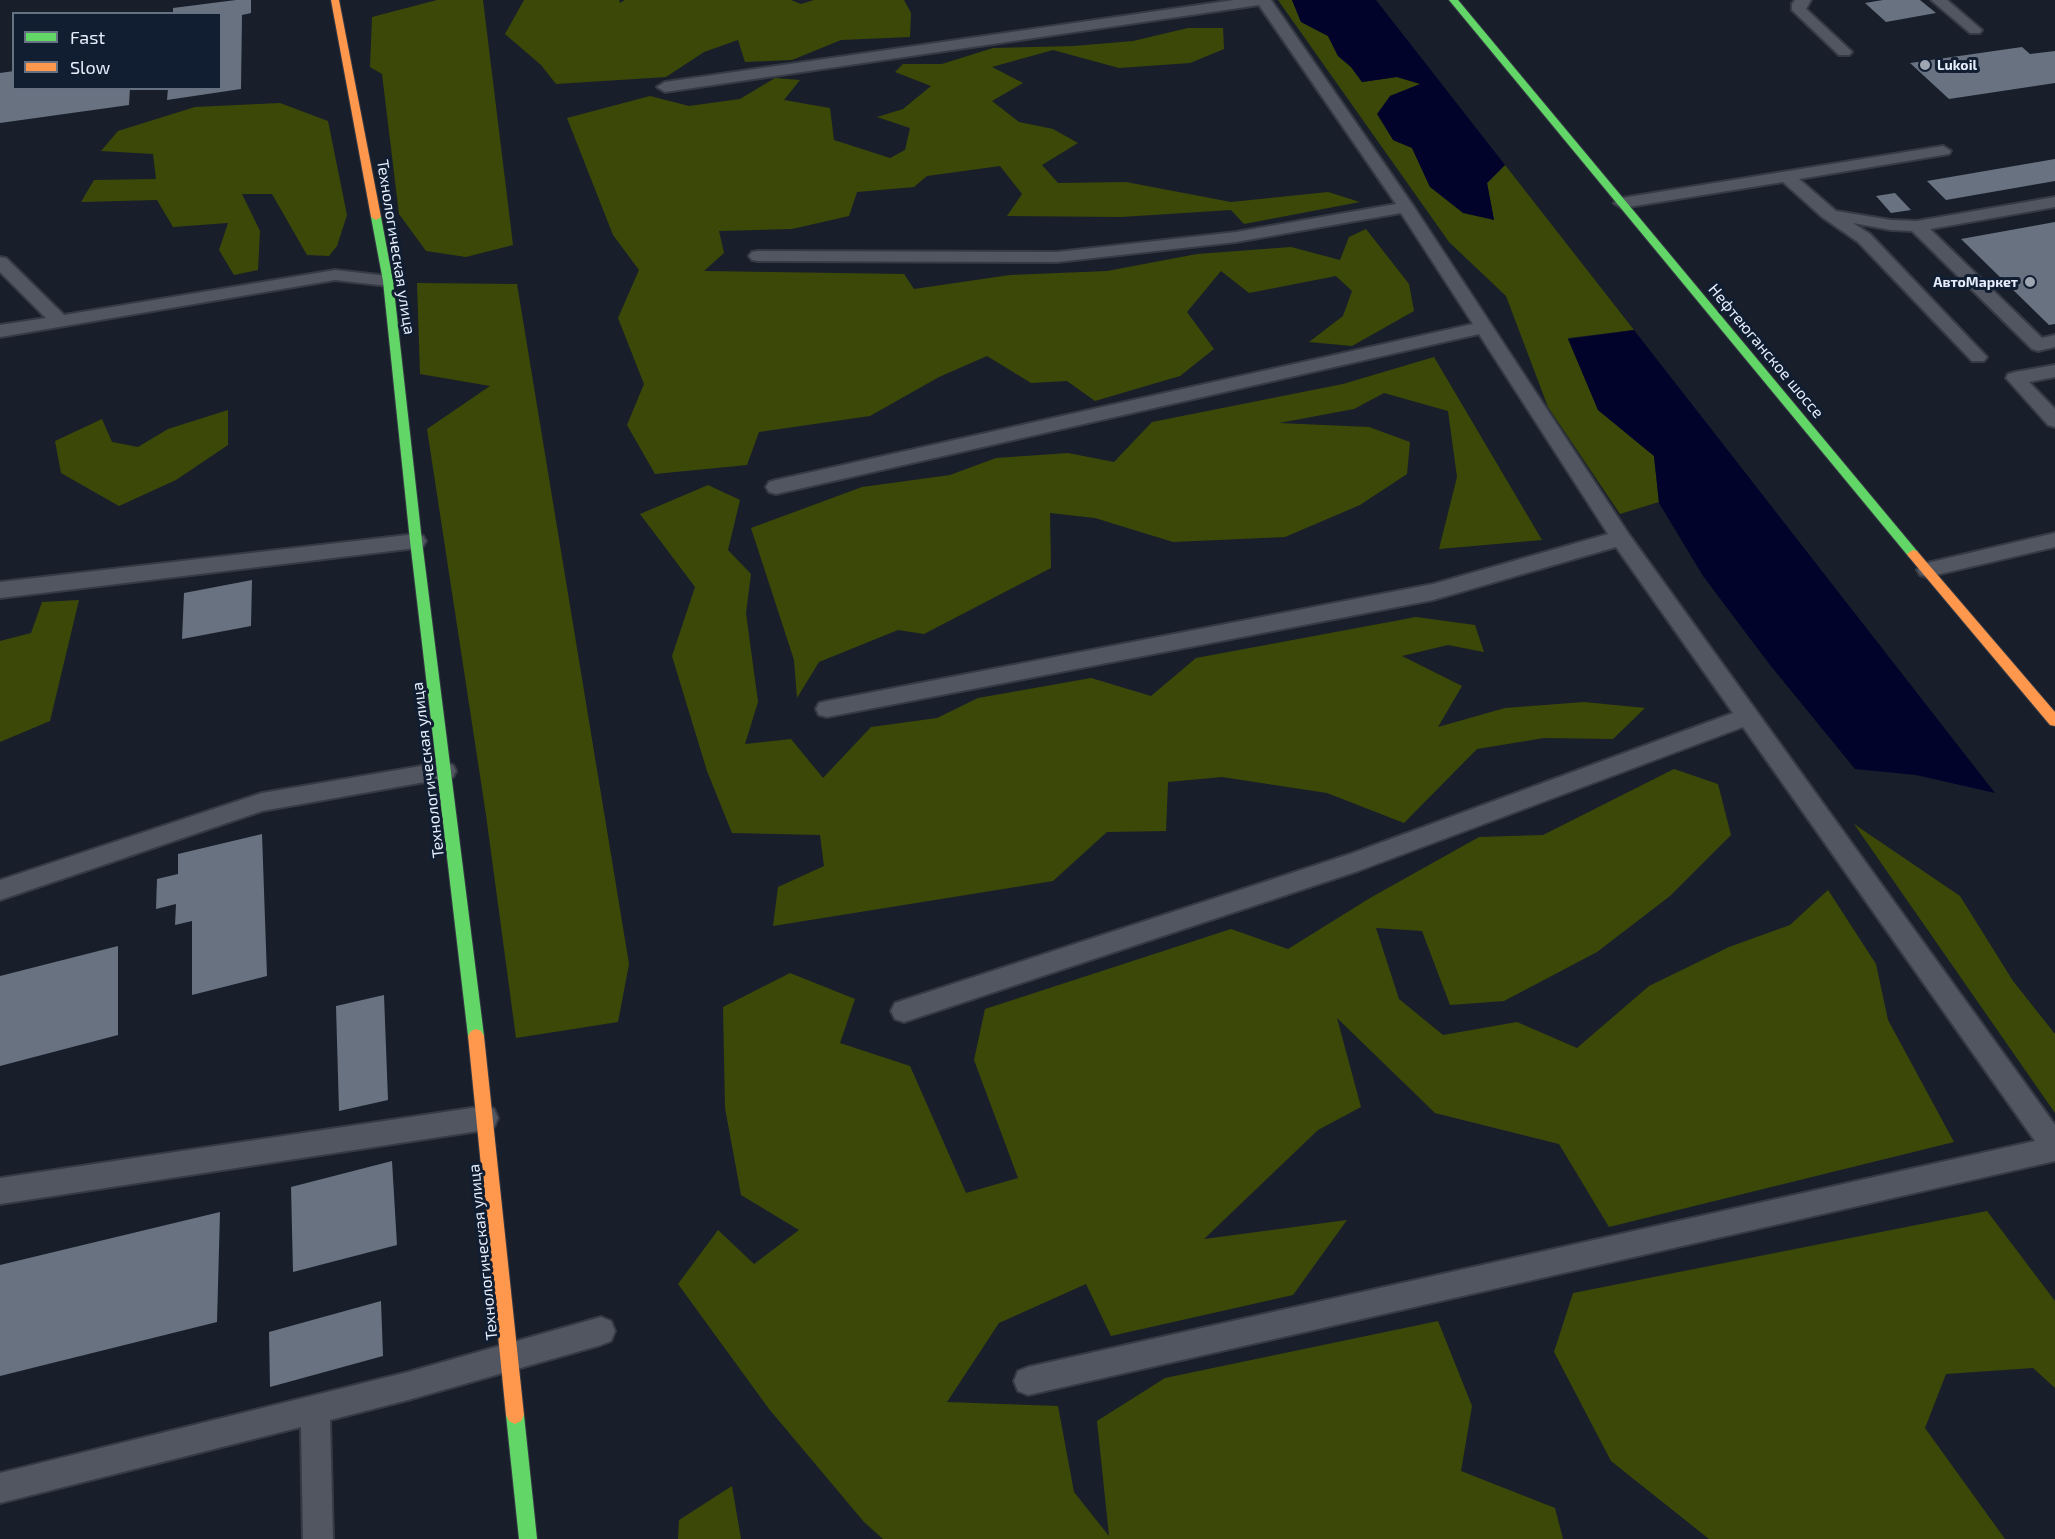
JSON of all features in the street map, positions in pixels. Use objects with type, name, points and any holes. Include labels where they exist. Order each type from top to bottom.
[{"type":"street","name":"Технологическая улица","points":[[334,0],[388,281],[416,541],[485,1118],[528,1539]]},
{"type":"street","name":"Нефтеюганское шоссе","points":[[1454,0],[2055,721]]},
{"type":"lane","points":[[665,87],[1264,0],[1406,207],[1621,538],[2055,1148],[1028,1381]]},
{"type":"lane","points":[[1804,0],[1799,4],[1799,10],[1844,52]]},
{"type":"lane","points":[[1938,0],[1975,30]]},
{"type":"lane","points":[[1622,203],[1943,151]]},
{"type":"lane","points":[[1787,177],[1828,213],[1864,238],[1978,357]]},
{"type":"lane","points":[[1828,213],[1891,225],[1917,226],[2055,202]]},
{"type":"lane","points":[[758,256],[1057,257],[1236,237],[1406,207]]},
{"type":"lane","points":[[1917,226],[2038,345],[2055,341]]},
{"type":"lane","points":[[0,262],[60,321]]},
{"type":"lane","points":[[0,331],[335,275],[388,281]]},
{"type":"lane","points":[[776,487],[1485,327]]},
{"type":"lane","points":[[2055,370],[2015,378],[2055,421]]},
{"type":"lane","points":[[827,709],[1433,592],[1621,538]]},
{"type":"lane","points":[[1927,570],[2055,540]]},
{"type":"lane","points":[[0,591],[416,541]]},
{"type":"lane","points":[[904,1011],[1358,861],[1748,716]]},
{"type":"lane","points":[[0,890],[262,802],[445,771]]},
{"type":"lane","points":[[0,1191],[485,1118]]},
{"type":"lane","points":[[0,1488],[315,1409],[601,1331]]},
{"type":"lane","points":[[315,1409],[318,1539]]},
{"type":"green space","points":[[437,0],[483,0],[513,245],[466,257],[426,251],[399,214],[382,74],[370,67],[372,17]]},
{"type":"green space","points":[[524,0],[619,0],[620,3],[625,0],[791,0],[801,4],[814,0],[904,0],[911,13],[910,37],[841,40],[792,60],[745,62],[738,40],[704,52],[666,77],[556,84],[541,65],[505,34]]},
{"type":"green space","points":[[1278,0],[1292,0],[1301,22],[1328,36],[1338,56],[1351,67],[1362,82],[1397,77],[1421,84],[1390,96],[1393,140],[1412,148],[1430,187],[1494,220],[1487,183],[1505,165],[1634,330],[1568,338],[1598,410],[1654,456],[1659,502],[1620,514],[1548,407],[1506,296],[1449,242]]},
{"type":"green space","points":[[1188,28],[1223,28],[1224,49],[1190,63],[1119,68],[1053,50],[992,67],[1023,83],[992,101],[1019,122],[1053,129],[1078,143],[1042,165],[1058,183],[1126,182],[1231,202],[1328,192],[1360,202],[1244,224],[1231,210],[1121,217],[1007,216],[1022,194],[1000,166],[927,176],[914,187],[857,192],[849,216],[792,229],[719,231],[724,253],[704,271],[904,274],[914,289],[1010,275],[1107,271],[1197,254],[1291,247],[1340,260],[1349,237],[1366,229],[1409,284],[1414,311],[1352,346],[1309,342],[1343,316],[1352,291],[1336,276],[1249,293],[1221,271],[1187,312],[1214,349],[1180,376],[1095,401],[1067,381],[1031,383],[987,356],[939,377],[870,416],[759,432],[747,465],[655,474],[627,425],[644,384],[618,318],[639,270],[613,235],[567,118],[650,96],[689,106],[740,99],[775,78],[800,80],[784,100],[830,108],[834,140],[890,158],[905,150],[910,128],[877,117],[903,109],[931,86],[895,72],[903,64],[942,64],[993,48],[1074,46],[1133,41]]},
{"type":"green space","points":[[280,103],[328,121],[347,215],[337,246],[329,256],[307,255],[272,194],[242,194],[260,231],[258,270],[234,275],[219,250],[228,223],[173,227],[157,200],[81,202],[94,180],[156,179],[153,154],[101,151],[118,131],[195,107]]},
{"type":"green space","points":[[417,283],[517,284],[629,964],[618,1022],[516,1038],[486,815],[427,429],[490,386],[420,374]]},
{"type":"green space","points":[[1434,357],[1542,540],[1439,549],[1457,477],[1448,411],[1384,393],[1354,409],[1279,423],[1369,427],[1410,442],[1407,474],[1360,505],[1285,537],[1173,542],[1095,518],[1050,513],[1051,568],[924,634],[898,630],[819,662],[797,698],[794,660],[751,528],[862,487],[950,475],[996,458],[1068,453],[1114,462],[1152,422],[1343,384]]},
{"type":"green space","points":[[228,410],[228,445],[176,480],[119,506],[61,473],[55,441],[102,419],[112,442],[138,447],[168,429]]},
{"type":"green space","points":[[708,485],[740,500],[728,550],[751,574],[746,613],[758,702],[745,744],[791,739],[823,778],[871,727],[937,718],[978,698],[1091,678],[1151,696],[1196,658],[1416,617],[1475,625],[1484,652],[1448,645],[1402,656],[1462,686],[1438,727],[1505,708],[1584,702],[1645,708],[1613,739],[1544,738],[1477,749],[1404,823],[1327,793],[1222,777],[1168,782],[1166,831],[1107,832],[1053,881],[773,926],[778,887],[824,866],[820,835],[732,833],[707,771],[672,656],[695,587],[640,514]]},
{"type":"green space","points":[[79,600],[50,721],[0,742],[0,641],[31,633],[42,602]]},
{"type":"green space","points":[[1674,769],[1718,784],[1731,835],[1670,896],[1597,952],[1504,1001],[1450,1005],[1422,931],[1376,928],[1399,999],[1443,1035],[1517,1022],[1577,1048],[1649,986],[1729,947],[1790,925],[1828,890],[1876,964],[1888,1020],[1954,1142],[1609,1227],[1559,1144],[1435,1113],[1337,1018],[1361,1107],[1318,1130],[1204,1239],[1347,1220],[1293,1295],[1111,1336],[1086,1284],[999,1323],[947,1402],[1058,1406],[1074,1492],[1109,1536],[1097,1421],[1165,1378],[1438,1321],[1472,1406],[1461,1471],[1555,1508],[1563,1539],[883,1539],[864,1522],[769,1409],[678,1284],[718,1230],[754,1264],[799,1230],[741,1195],[725,1108],[723,1007],[790,973],[855,999],[840,1043],[910,1066],[966,1193],[1018,1178],[974,1060],[985,1009],[1231,929],[1288,949],[1370,898],[1479,837],[1543,835]]},
{"type":"green space","points":[[1854,824],[1960,896],[2013,981],[2055,1034],[2055,1113]]},
{"type":"green space","points":[[1987,1211],[2055,1301],[2055,1388],[2033,1368],[1946,1374],[1925,1428],[2005,1539],[1709,1539],[1611,1461],[1554,1352],[1573,1293]]},
{"type":"green space","points":[[732,1486],[741,1539],[678,1539],[679,1520]]},
{"type":"water","points":[[1292,0],[1376,0],[1505,165],[1487,183],[1494,220],[1463,213],[1430,187],[1412,148],[1393,140],[1377,114],[1390,96],[1420,84],[1397,77],[1362,82],[1351,67],[1338,56],[1328,36],[1301,22]]},
{"type":"water","points":[[1634,330],[1995,793],[1916,775],[1855,769],[1770,665],[1703,576],[1659,503],[1654,456],[1598,410],[1568,339]]},
{"type":"building","points":[[251,0],[251,13],[242,15],[241,89],[167,100],[168,90],[222,90],[222,12],[173,12],[173,8]]},
{"type":"building","points":[[1883,0],[1920,0],[1936,13],[1886,22],[1865,3]]},
{"type":"building","points":[[2022,47],[2030,54],[2055,51],[2055,83],[1949,99],[1910,63]]},
{"type":"building","points":[[12,71],[12,90],[130,90],[129,105],[0,123],[0,73]]},
{"type":"building","points":[[2055,159],[2055,181],[1946,200],[1927,181]]},
{"type":"building","points":[[1895,193],[1911,210],[1891,213],[1876,196]]},
{"type":"building","name":"АвтоМаркет","points":[[2055,222],[2055,324],[2049,325],[1961,239]]},
{"type":"building","points":[[252,580],[251,626],[182,639],[184,593]]},
{"type":"building","points":[[262,834],[267,976],[192,995],[192,921],[175,925],[176,904],[156,909],[157,879],[178,874],[178,854]]},
{"type":"building","points":[[118,946],[118,1035],[0,1066],[0,976]]},
{"type":"building","points":[[384,995],[388,1100],[339,1111],[336,1006]]},
{"type":"building","points":[[392,1161],[397,1245],[293,1272],[291,1187]]},
{"type":"building","points":[[220,1212],[217,1322],[0,1376],[0,1265]]},
{"type":"building","points":[[381,1301],[383,1356],[270,1387],[269,1332]]},
{"type":"traffic: fast","points":[[1453,0],[1913,554]]},
{"type":"traffic: fast","points":[[376,217],[388,281],[416,541],[476,1036]]},
{"type":"traffic: fast","points":[[515,1415],[528,1539]]},
{"type":"traffic: slow","points":[[335,0],[376,217]]},
{"type":"traffic: slow","points":[[1913,554],[2055,721]]},
{"type":"traffic: slow","points":[[476,1036],[515,1415]]},
{"type":"place","name":"Lukoil","points":[[1925,65]]},
{"type":"place","name":"АвтоМаркет","points":[[2030,282]]}]
